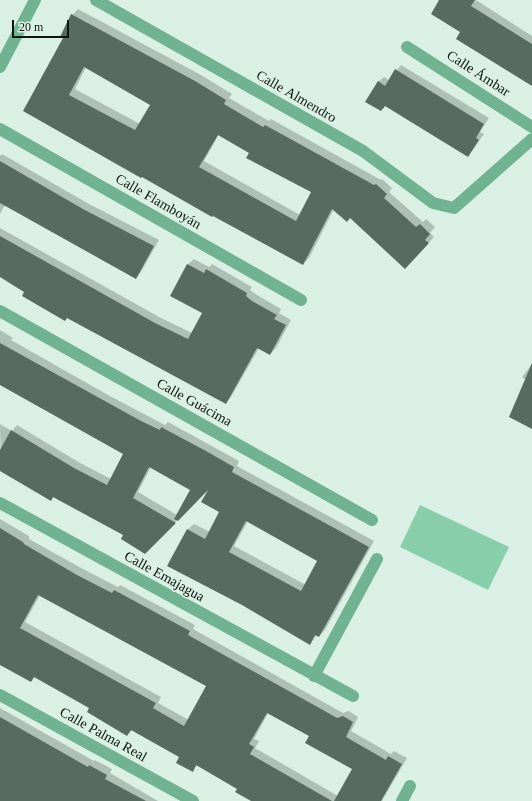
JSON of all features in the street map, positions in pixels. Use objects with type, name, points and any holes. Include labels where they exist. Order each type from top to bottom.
[{"type":"street","points":[[0,67],[36,0]]},
{"type":"street","name":"Calle Almendro","points":[[96,0],[363,151],[434,204],[454,208],[532,139]]},
{"type":"street","name":"Calle Ámbar","points":[[407,47],[532,127]]},
{"type":"street","name":"Calle Flamboyán","points":[[0,129],[301,300]]},
{"type":"street","name":"Calle Guácima","points":[[0,311],[372,520]]},
{"type":"street","name":"Calle Emajagua","points":[[0,503],[353,696]]},
{"type":"street","points":[[314,676],[377,559]]},
{"type":"street","name":"Calle Palma Real","points":[[0,695],[193,801]]},
{"type":"street","points":[[402,801],[410,786]]},
{"type":"green space","points":[[420,505],[509,547],[488,590],[400,547]]},
{"type":"building","points":[[439,0],[475,0],[471,6],[532,44],[532,86],[456,39],[460,32],[431,14]]},
{"type":"building","points":[[71,14],[195,81],[226,100],[224,104],[263,127],[265,125],[374,185],[376,184],[387,194],[384,198],[416,227],[420,224],[430,234],[425,240],[429,243],[405,269],[350,218],[347,222],[332,209],[303,265],[213,216],[212,217],[142,177],[141,178],[23,111],[63,38],[60,37]],"holes":[[[84,67],[150,105],[135,130],[69,95]],[[218,135],[249,153],[246,158],[311,192],[296,221],[199,167]]]},
{"type":"building","points":[[395,69],[484,124],[476,138],[479,140],[468,157],[385,106],[381,111],[365,102],[378,81],[385,86]]},
{"type":"building","points":[[0,161],[83,209],[154,246],[136,279],[0,203]]},
{"type":"building","points":[[0,236],[155,323],[188,339],[202,313],[170,296],[187,264],[204,273],[206,269],[247,293],[246,296],[252,301],[277,315],[274,319],[286,325],[270,355],[257,348],[226,404],[67,318],[65,321],[22,296],[24,292],[0,277]]},
{"type":"building","points":[[0,343],[141,421],[160,430],[161,427],[206,451],[234,467],[232,472],[369,547],[319,637],[315,635],[310,645],[242,605],[167,566],[187,529],[205,539],[219,512],[201,502],[208,490],[178,521],[174,519],[190,490],[149,467],[133,498],[176,523],[145,554],[121,539],[123,535],[53,497],[51,501],[0,471],[0,450],[11,430],[74,468],[107,485],[123,454],[0,385]],"holes":[[[246,521],[317,561],[301,591],[229,552]]]},
{"type":"building","points":[[532,363],[532,429],[509,417]]},
{"type":"building","points":[[0,528],[77,575],[112,593],[114,590],[190,631],[188,635],[337,718],[343,716],[353,722],[346,737],[386,760],[388,756],[402,764],[381,801],[334,801],[352,769],[305,743],[309,736],[267,713],[249,744],[254,747],[250,754],[332,801],[251,801],[235,792],[237,789],[196,765],[193,772],[176,763],[179,757],[131,730],[127,736],[87,712],[89,708],[34,677],[31,682],[0,665]],"holes":[[[38,595],[206,686],[184,726],[153,708],[156,703],[20,628]]]},
{"type":"building","points":[[0,717],[88,767],[89,765],[107,775],[105,779],[146,801],[0,801]]}]
